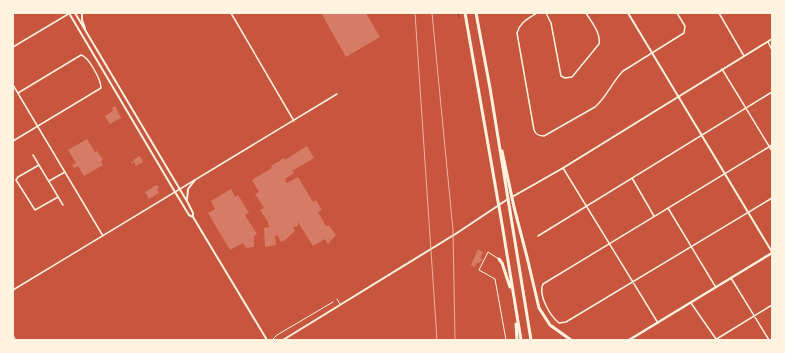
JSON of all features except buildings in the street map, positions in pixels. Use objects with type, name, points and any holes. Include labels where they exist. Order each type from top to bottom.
[{"type":"highway","points":[[465,13],[502,224],[519,340]]},
{"type":"highway","points":[[476,13],[506,170],[539,308],[550,325],[571,340]]},
{"type":"highway","points":[[490,88],[531,340]]},
{"type":"highway","points":[[499,259],[502,263],[513,296]]},
{"type":"main road","points":[[70,13],[188,214],[193,217]]},
{"type":"main road","points":[[75,13],[180,189],[193,213],[193,217],[267,340]]},
{"type":"main road","points":[[82,13],[82,20],[89,37]]},
{"type":"main road","points":[[628,13],[772,252],[716,288],[629,340]]},
{"type":"main road","points":[[283,340],[521,192],[563,168],[772,39]]},
{"type":"main road","points":[[188,203],[188,189],[195,180]]},
{"type":"street","points":[[13,47],[70,13]]},
{"type":"street","points":[[231,13],[294,121]]},
{"type":"street","points":[[537,13],[522,22],[517,34],[534,130],[540,136],[544,136],[595,107],[601,102],[617,77],[623,71],[684,33],[685,26],[677,13]]},
{"type":"street","points":[[546,13],[551,23],[561,76],[565,78],[572,77],[598,44],[600,38],[586,13]]},
{"type":"street","points":[[719,13],[744,56]]},
{"type":"street","points":[[768,42],[772,50]]},
{"type":"street","points":[[13,141],[101,88],[101,82],[90,63],[85,56],[82,55],[18,93]]},
{"type":"street","points":[[722,69],[772,152]]},
{"type":"street","points":[[13,85],[103,236]]},
{"type":"street","points":[[538,236],[772,92]]},
{"type":"street","points":[[13,290],[337,94]]},
{"type":"street","points":[[772,145],[542,286],[545,303],[549,312],[559,323],[563,324],[772,198]]},
{"type":"street","points":[[33,155],[63,205]]},
{"type":"street","points":[[39,164],[16,180],[35,210],[58,197]]},
{"type":"street","points":[[563,168],[658,323]]},
{"type":"street","points":[[49,181],[65,172]]},
{"type":"street","points":[[632,178],[654,216]]},
{"type":"street","points":[[668,208],[716,288]]},
{"type":"street","points":[[731,278],[769,340]]},
{"type":"street","points":[[691,303],[716,340],[772,305]]},
{"type":"lane","points":[[499,259],[488,252],[479,270],[495,279],[506,340]]},
{"type":"lane","points":[[337,299],[340,304]]},
{"type":"path","points":[[273,339],[282,332],[333,302]]},
{"type":"path","points":[[13,335],[16,340]]},
{"type":"waterway","points":[[458,13],[459,17]]},
{"type":"railway","points":[[415,13],[437,340]]},
{"type":"railway","points":[[432,13],[453,230],[455,340]]}]
